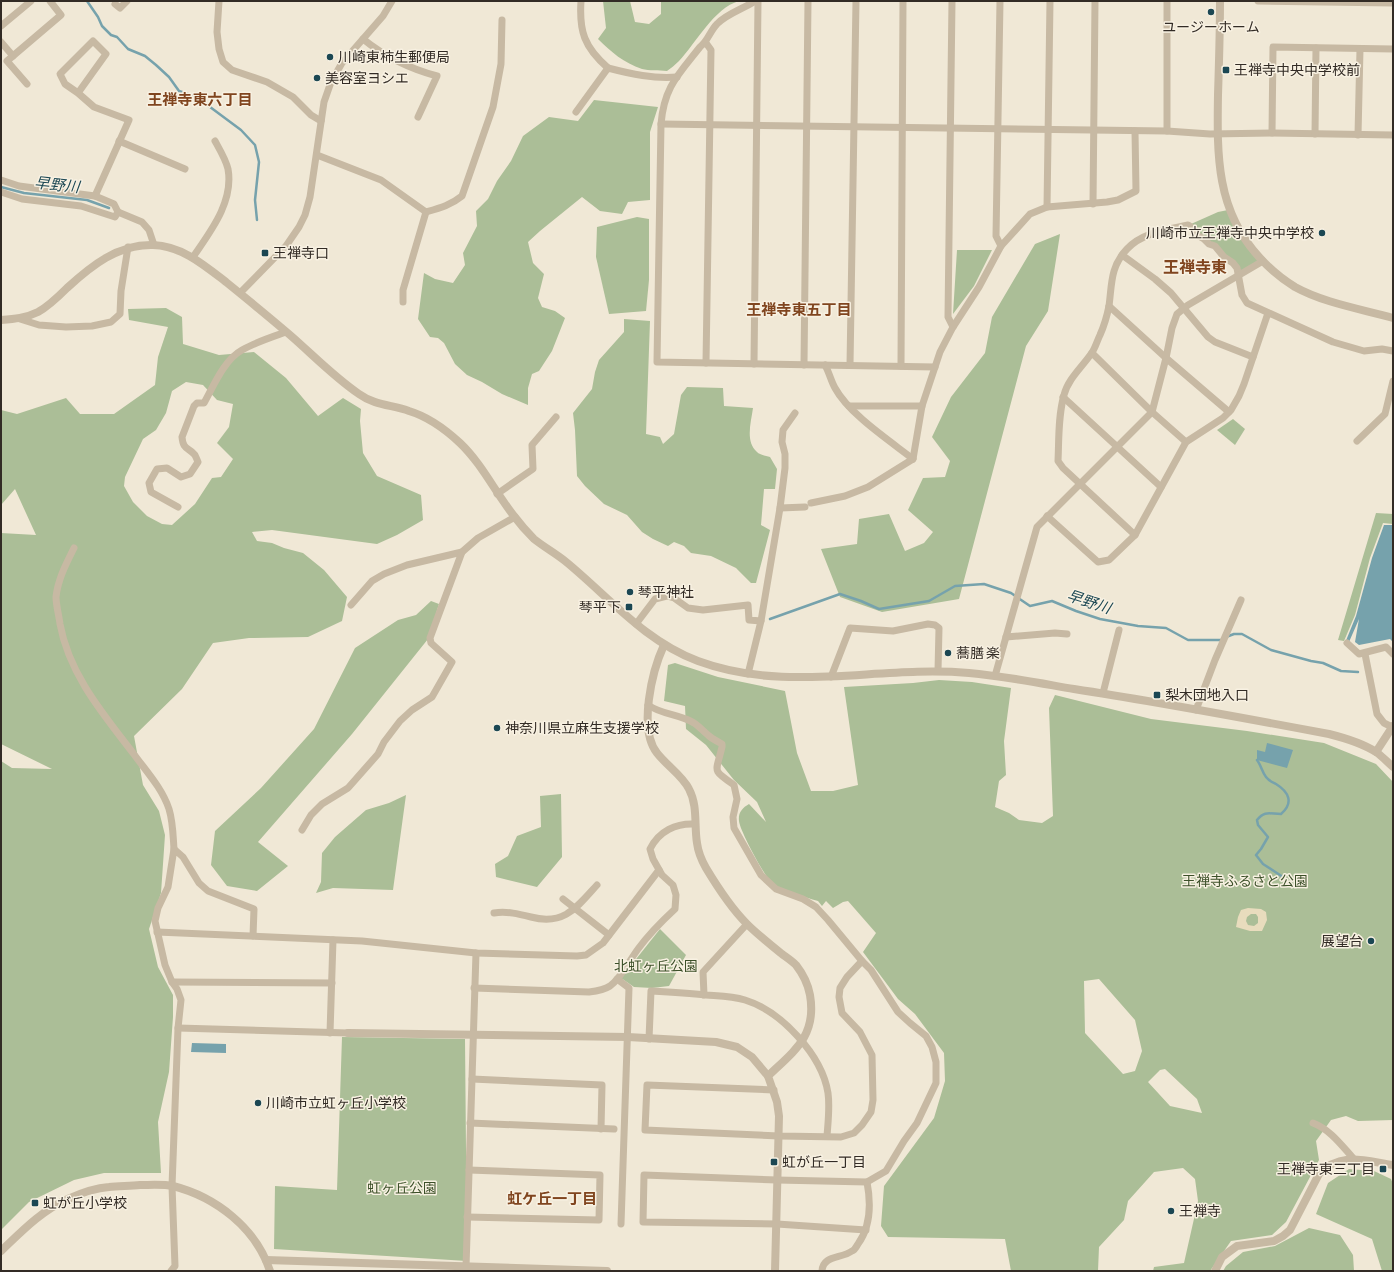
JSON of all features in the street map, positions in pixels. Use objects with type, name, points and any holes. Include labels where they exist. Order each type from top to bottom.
[{"type":"street","points":[[1,26],[31,1]]},
{"type":"street","points":[[27,84],[7,61],[61,15],[50,1]]},
{"type":"street","points":[[115,4],[120,8],[127,1]]},
{"type":"street","points":[[240,293],[286,246],[305,216],[317,155],[324,102],[331,82],[342,63],[383,16],[392,1]]},
{"type":"street","points":[[581,1],[580,19],[582,32],[586,42],[601,62],[608,68],[649,77],[677,77]]},
{"type":"street","points":[[756,1],[717,24],[706,43],[700,48],[671,85],[664,102],[661,124],[658,362],[935,367]]},
{"type":"street","points":[[754,364],[756,1]]},
{"type":"street","points":[[804,364],[808,1]]},
{"type":"street","points":[[850,365],[856,1]]},
{"type":"street","points":[[901,366],[903,1]]},
{"type":"street","points":[[952,1],[948,317],[953,327]]},
{"type":"street","points":[[1000,1],[996,236],[1001,246]]},
{"type":"street","points":[[1047,208],[1050,1]]},
{"type":"street","points":[[1093,204],[1095,1]]},
{"type":"street","points":[[1167,1],[1167,131]]},
{"type":"street","points":[[1220,1],[1218,134],[1221,179],[1229,209],[1242,237],[1263,261],[1278,275],[1295,287],[1314,295],[1393,318]]},
{"type":"street","points":[[1258,1],[1393,3]]},
{"type":"street","points":[[218,2],[217,32],[219,49],[223,62],[232,70],[267,82],[293,97],[311,115],[321,121]]},
{"type":"street","points":[[426,212],[453,203],[462,196],[493,107],[501,64],[502,20]]},
{"type":"street","points":[[363,39],[374,48],[419,71],[437,76],[418,117]]},
{"type":"street","points":[[78,92],[106,54],[93,40],[60,74],[65,84],[78,92],[94,107],[129,120],[95,196]]},
{"type":"street","points":[[1,42],[13,56]]},
{"type":"street","points":[[706,43],[711,50],[706,363]]},
{"type":"street","points":[[1272,133],[1273,47],[1393,49]]},
{"type":"street","points":[[1315,134],[1316,48]]},
{"type":"street","points":[[1358,135],[1360,48]]},
{"type":"street","points":[[576,112],[608,68]]},
{"type":"street","points":[[661,124],[1167,131],[1218,134],[1272,133],[1393,135]]},
{"type":"street","points":[[780,508],[808,505],[845,496],[868,488],[913,459],[922,406],[940,352],[953,327],[979,286],[1001,246],[1030,214],[1047,208],[1118,200],[1136,190],[1135,131]]},
{"type":"street","points":[[119,141],[185,169]]},
{"type":"street","points":[[193,257],[214,226],[224,205],[227,193],[229,177],[228,168],[215,141]]},
{"type":"street","points":[[317,155],[381,180],[426,212]]},
{"type":"street","points":[[1,180],[19,186],[95,196],[114,204],[118,212],[142,222],[149,230],[154,245]]},
{"type":"street","points":[[1,192],[22,199],[81,206],[115,217],[118,212]]},
{"type":"street","points":[[402,302],[403,290],[426,212]]},
{"type":"street","points":[[1135,535],[1063,468],[1058,461],[1060,409],[1063,397],[1071,379],[1092,353],[1105,321],[1109,306],[1112,278],[1116,264],[1128,248],[1144,237],[1155,232],[1188,225],[1194,229],[1197,235],[1209,244],[1215,246],[1224,257],[1233,263],[1237,268],[1242,295],[1247,303],[1333,342],[1364,351],[1382,349],[1393,351]]},
{"type":"street","points":[[1,320],[20,319],[45,308],[92,267],[111,254],[128,247],[154,245],[176,249],[193,257],[240,293],[330,372],[368,401],[407,410],[425,417],[444,428],[463,446],[480,466],[497,494],[534,538],[564,560],[636,624],[664,646],[701,662],[748,674],[776,677],[831,677],[922,671],[995,676],[1103,693],[1329,734],[1346,738],[1376,752],[1393,767]]},
{"type":"street","points":[[20,319],[39,325],[66,327],[92,326],[111,322],[120,314],[121,291],[128,247]]},
{"type":"street","points":[[1122,255],[1156,279],[1171,293],[1208,337],[1215,342],[1253,357]]},
{"type":"street","points":[[995,676],[1036,527],[1152,412],[1172,328],[1177,314],[1184,308],[1263,261]]},
{"type":"street","points":[[1109,306],[1166,358],[1229,412]]},
{"type":"street","points":[[1047,516],[1098,562],[1109,560],[1135,535],[1186,442],[1223,418],[1229,412],[1239,396],[1268,313]]},
{"type":"street","points":[[178,507],[151,492],[150,483],[157,469],[167,468],[181,476],[190,474],[198,462],[194,454],[186,449],[182,442],[182,437],[194,406],[197,403],[204,403],[222,370],[232,357],[242,350],[286,332]]},
{"type":"street","points":[[1092,353],[1152,412],[1186,442]]},
{"type":"street","points":[[825,365],[836,389],[862,420],[913,459]]},
{"type":"street","points":[[1385,414],[1393,381]]},
{"type":"street","points":[[1063,397],[1161,487]]},
{"type":"street","points":[[849,406],[922,406]]},
{"type":"street","points":[[1357,441],[1385,414],[1393,411]]},
{"type":"street","points":[[748,674],[761,621],[780,508],[785,468],[785,454],[782,442],[783,430],[795,413]]},
{"type":"street","points":[[497,494],[533,469],[532,445],[556,417]]},
{"type":"street","points":[[351,605],[372,581],[384,574],[407,565],[462,552],[478,538],[515,517]]},
{"type":"street","points":[[74,548],[60,577],[56,598],[67,653],[82,682],[97,705],[152,777],[169,810],[173,830],[174,848],[168,887],[158,908],[155,921],[165,966],[181,1000],[178,1028],[172,1186],[174,1266],[171,1271]]},
{"type":"street","points":[[302,830],[311,816],[322,804],[348,788],[378,754],[384,742],[400,721],[412,710],[432,697],[452,662],[431,643],[430,638],[462,552]]},
{"type":"street","points":[[636,624],[655,599],[667,596],[674,598],[688,608],[703,610],[748,605],[750,620],[761,621]]},
{"type":"street","points":[[1196,710],[1215,660],[1241,600]]},
{"type":"street","points":[[831,677],[850,628],[893,631],[928,624],[935,625],[938,628],[938,671]]},
{"type":"street","points":[[1103,693],[1119,630]]},
{"type":"street","points":[[1006,637],[1055,633],[1067,634]]},
{"type":"street","points":[[1347,643],[1359,654],[1365,654],[1386,647],[1393,654]]},
{"type":"street","points":[[664,646],[657,666],[648,705],[648,734],[656,752],[687,785],[693,797],[697,845],[705,866],[734,910],[747,924],[796,965],[804,978],[809,991],[812,1006],[809,1029],[794,1051],[768,1076]]},
{"type":"street","points":[[1365,654],[1377,714],[1384,723],[1393,726],[1376,752]]},
{"type":"street","points":[[648,705],[667,715],[682,718],[694,723],[710,737],[722,744],[716,769],[718,774],[734,785],[737,799],[733,817],[734,828],[761,875],[776,889],[803,899],[816,907],[828,920],[871,970],[898,1012],[926,1036],[932,1048],[937,1070],[936,1083],[917,1123],[886,1171],[867,1182],[644,1175],[643,1222],[777,1224],[866,1230]]},
{"type":"street","points":[[474,988],[589,992],[600,990],[618,978],[638,948],[662,920],[676,909],[676,895],[673,885],[662,875],[653,859],[650,849],[655,839],[672,828],[695,824]]},
{"type":"street","points":[[174,848],[183,857],[199,883],[208,891],[254,909],[253,936]]},
{"type":"street","points":[[157,932],[362,941],[476,953],[586,955],[603,943],[659,870]]},
{"type":"street","points":[[494,913],[506,912],[546,920],[561,917],[575,909],[597,885]]},
{"type":"street","points":[[563,899],[609,935]]},
{"type":"street","points":[[704,994],[703,972],[747,924]]},
{"type":"street","points":[[330,1033],[333,940]]},
{"type":"street","points":[[466,1267],[476,953]]},
{"type":"street","points":[[774,1090],[647,1085],[645,1130],[779,1136],[841,1137],[854,1133],[871,1112],[873,1100],[872,1055],[860,1032],[842,1013],[839,997],[840,988],[847,977],[862,961]]},
{"type":"street","points":[[618,978],[629,988],[621,1224]]},
{"type":"street","points":[[172,982],[332,983]]},
{"type":"street","points":[[649,1039],[651,991],[731,996],[746,1000],[758,1006],[780,1019],[802,1041],[812,1054],[824,1076],[828,1094],[827,1136]]},
{"type":"street","points":[[178,1028],[330,1033],[628,1037],[716,1042],[737,1048],[752,1058],[768,1076],[774,1090],[779,1116],[775,1271]]},
{"type":"street","points":[[472,1079],[602,1085],[601,1129]]},
{"type":"street","points":[[470,1123],[614,1129]]},
{"type":"street","points":[[1313,1123],[1334,1136],[1354,1159]]},
{"type":"street","points":[[1215,1271],[1222,1257],[1237,1246],[1264,1243],[1274,1240],[1283,1236],[1290,1230],[1319,1174],[1325,1168],[1339,1160],[1354,1159],[1393,1165]]},
{"type":"street","points":[[467,1217],[599,1220],[600,1175],[469,1170]]},
{"type":"street","points":[[822,1271],[822,1266],[827,1260],[853,1251],[862,1239],[866,1230],[870,1204],[867,1182]]},
{"type":"street","points":[[1,1251],[39,1217],[67,1199],[109,1186],[172,1186],[202,1196],[216,1204],[237,1220],[255,1241],[266,1260],[270,1271]]},
{"type":"street","points":[[266,1260],[607,1271]]},
{"type":"green space","points":[[603,1],[630,1],[635,22],[649,24],[661,14],[661,1],[739,1],[721,11],[679,61],[667,71],[645,70],[635,67],[618,57],[598,39],[606,28]]},
{"type":"green space","points":[[594,100],[658,107],[650,132],[650,200],[628,202],[622,214],[600,211],[582,197],[528,242],[533,263],[544,274],[538,298],[542,307],[555,311],[565,318],[552,351],[539,371],[532,374],[528,388],[528,405],[502,394],[467,375],[455,364],[444,343],[438,338],[430,337],[418,319],[424,273],[435,279],[453,283],[465,265],[463,253],[477,226],[476,211],[488,199],[497,181],[511,161],[523,136],[549,117],[578,121]]},
{"type":"green space","points":[[1228,210],[1261,261],[1241,274],[1198,233],[1191,224],[1218,212]]},
{"type":"green space","points":[[637,217],[649,219],[649,280],[646,311],[609,314],[596,257],[597,227]]},
{"type":"green space","points":[[1060,234],[1048,311],[1026,346],[959,599],[882,612],[840,597],[821,549],[857,544],[859,519],[889,514],[905,551],[924,543],[933,532],[908,510],[923,478],[945,477],[950,461],[932,437],[951,397],[985,353],[992,317],[1035,244]]},
{"type":"green space","points":[[957,250],[992,250],[974,286],[953,314]]},
{"type":"green space","points":[[166,308],[182,317],[183,344],[219,355],[254,352],[286,378],[318,416],[343,398],[361,409],[360,421],[363,453],[377,476],[421,495],[423,520],[397,535],[377,544],[272,530],[252,532],[257,541],[272,543],[303,553],[324,570],[347,597],[342,621],[308,637],[249,638],[213,643],[182,689],[134,736],[143,785],[159,811],[165,835],[161,893],[149,929],[158,967],[173,995],[169,1072],[158,1122],[161,1173],[104,1173],[74,1180],[29,1202],[1,1230],[1,761],[12,768],[52,769],[1,744],[1,533],[36,535],[15,489],[1,505],[1,410],[17,414],[66,398],[80,414],[114,414],[155,385],[158,357],[168,327],[129,320],[128,309]],"holes":[[[186,382],[203,385],[217,400],[233,404],[229,427],[217,443],[233,459],[221,477],[212,478],[195,504],[172,525],[162,524],[147,516],[133,502],[124,486],[125,477],[143,439],[156,430],[166,413],[172,391]]]},
{"type":"green space","points":[[624,319],[650,321],[646,434],[660,437],[663,444],[674,434],[681,395],[687,387],[723,388],[724,406],[753,408],[750,425],[751,443],[753,448],[758,453],[770,457],[777,469],[775,489],[764,489],[761,525],[770,530],[756,583],[751,583],[736,568],[711,556],[691,553],[684,546],[674,542],[668,546],[653,539],[642,532],[627,515],[604,504],[577,476],[573,413],[592,389],[599,360],[624,332]]},
{"type":"green space","points":[[1233,419],[1245,429],[1235,445],[1217,430]]},
{"type":"green space","points":[[1376,513],[1393,514],[1393,524],[1383,523],[1370,558],[1355,615],[1344,641],[1338,640]]},
{"type":"green space","points":[[431,601],[439,604],[428,639],[352,734],[258,842],[288,866],[257,891],[227,886],[211,865],[215,831],[261,788],[314,729],[355,648],[398,620],[416,615]]},
{"type":"green space","name":"王禅寺ふるさと公園","points":[[675,663],[718,677],[785,691],[797,753],[811,791],[833,791],[858,785],[844,687],[939,680],[972,682],[1011,688],[1004,741],[1006,775],[999,781],[995,807],[1009,813],[1019,820],[1042,823],[1053,816],[1049,708],[1055,695],[1151,719],[1247,731],[1324,743],[1376,764],[1393,782],[1393,1120],[1358,1121],[1346,1116],[1331,1120],[1316,1141],[1319,1160],[1286,1222],[1272,1235],[1231,1241],[1210,1271],[1153,1271],[1154,1267],[1184,1263],[1198,1201],[1195,1179],[1183,1168],[1154,1172],[1128,1201],[1124,1220],[1099,1247],[1098,1271],[1011,1271],[1005,1239],[888,1237],[881,1226],[884,1186],[934,1118],[945,1081],[944,1053],[915,1014],[898,999],[863,952],[876,933],[848,901],[843,902],[833,908],[826,901],[822,906],[818,901],[774,885],[767,877],[747,842],[739,821],[741,811],[749,804],[766,822],[757,802],[734,780],[706,745],[686,729],[685,706],[664,701],[668,665]],"holes":[[[1099,979],[1135,1020],[1142,1051],[1135,1071],[1123,1074],[1085,1033],[1084,981]],[[1165,1069],[1197,1099],[1202,1113],[1170,1106],[1148,1082],[1160,1070]]]},
{"type":"green space","points":[[561,794],[562,857],[537,887],[496,877],[495,864],[508,856],[517,836],[541,827],[540,796]]},
{"type":"green space","points":[[406,795],[393,890],[333,888],[316,893],[321,882],[322,853],[335,837],[366,810],[389,803]]},
{"type":"green space","name":"北虹ヶ丘公園","points":[[660,929],[686,955],[669,986],[652,988],[634,987],[621,978]]},
{"type":"green space","name":"虹ヶ丘公園","points":[[342,1037],[465,1039],[467,1261],[274,1249],[275,1186],[337,1190]]},
{"type":"green space","points":[[1349,1169],[1374,1171],[1391,1179],[1393,1184],[1393,1271],[1382,1271],[1372,1239],[1316,1214],[1328,1183]]},
{"type":"green space","points":[[1309,1228],[1340,1235],[1353,1255],[1354,1271],[1223,1271],[1226,1266],[1243,1252],[1275,1246]]},
{"type":"shaded area","points":[[1248,908],[1261,909],[1266,912],[1267,920],[1262,931],[1250,931],[1236,927],[1241,910]],"holes":[[[1251,914],[1256,914],[1258,917],[1258,923],[1254,926],[1248,925],[1246,921],[1247,917]]]},
{"type":"water","points":[[1384,525],[1393,525],[1393,642],[1390,639],[1359,645],[1355,642],[1359,619],[1349,642],[1345,643],[1356,616],[1372,558]]},
{"type":"water","points":[[1267,743],[1293,750],[1287,768],[1257,760],[1257,750],[1265,752]]},
{"type":"water","points":[[192,1043],[226,1044],[226,1053],[191,1052]]},
{"type":"waterway","points":[[87,1],[98,17],[102,26],[111,35],[117,37],[128,49],[145,56],[169,77],[179,91],[194,96],[206,104],[241,130],[255,145],[259,162],[255,200],[257,220]]},
{"type":"waterway","name":"早野川","points":[[1,187],[24,193],[87,200],[109,208]]},
{"type":"waterway","name":"早野川","points":[[770,619],[840,594],[879,609],[929,601],[955,586],[984,584],[1011,593],[1030,606],[1052,601],[1100,619],[1138,626],[1166,628],[1188,640],[1222,640]]},
{"type":"waterway","name":"早野川","points":[[1226,637],[1234,634],[1242,634],[1271,650],[1323,663],[1341,671],[1358,672]]},
{"type":"waterway","points":[[1257,760],[1267,778],[1287,794],[1289,802],[1288,806],[1281,814],[1265,814],[1257,820],[1258,825],[1268,837],[1256,855],[1263,864],[1283,877]]},
{"type":"place","name":"ユージーホーム","points":[[1211,12]]},
{"type":"place","name":"川崎東柿生郵便局","points":[[330,57]]},
{"type":"place","name":"王禅寺中央中学校前","points":[[1226,70]]},
{"type":"place","name":"美容室ヨシエ","points":[[317,78]]},
{"type":"place","name":"川崎市立王禅寺中央中学校","points":[[1322,233]]},
{"type":"place","name":"王禅寺口","points":[[265,253]]},
{"type":"place","name":"琴平神社","points":[[630,592]]},
{"type":"place","name":"琴平下","points":[[629,607]]},
{"type":"place","name":"蕎膳 楽","points":[[948,653]]},
{"type":"place","name":"梨木団地入口","points":[[1157,695]]},
{"type":"place","name":"神奈川県立麻生支援学校","points":[[497,728]]},
{"type":"place","name":"展望台","points":[[1371,941]]},
{"type":"place","name":"川崎市立虹ヶ丘小学校","points":[[258,1103]]},
{"type":"place","name":"虹が丘一丁目","points":[[774,1162]]},
{"type":"place","name":"王禅寺東三丁目","points":[[1383,1169]]},
{"type":"place","name":"虹が丘小学校","points":[[35,1203]]},
{"type":"place","name":"王禅寺","points":[[1171,1211]]},
{"type":"district","name":"王禅寺東六丁目","points":[[200,100]]},
{"type":"district","name":"王禅寺東","points":[[1195,267]]},
{"type":"district","name":"王禅寺東五丁目","points":[[799,310]]},
{"type":"district","name":"虹ケ丘一丁目","points":[[552,1199]]}]
